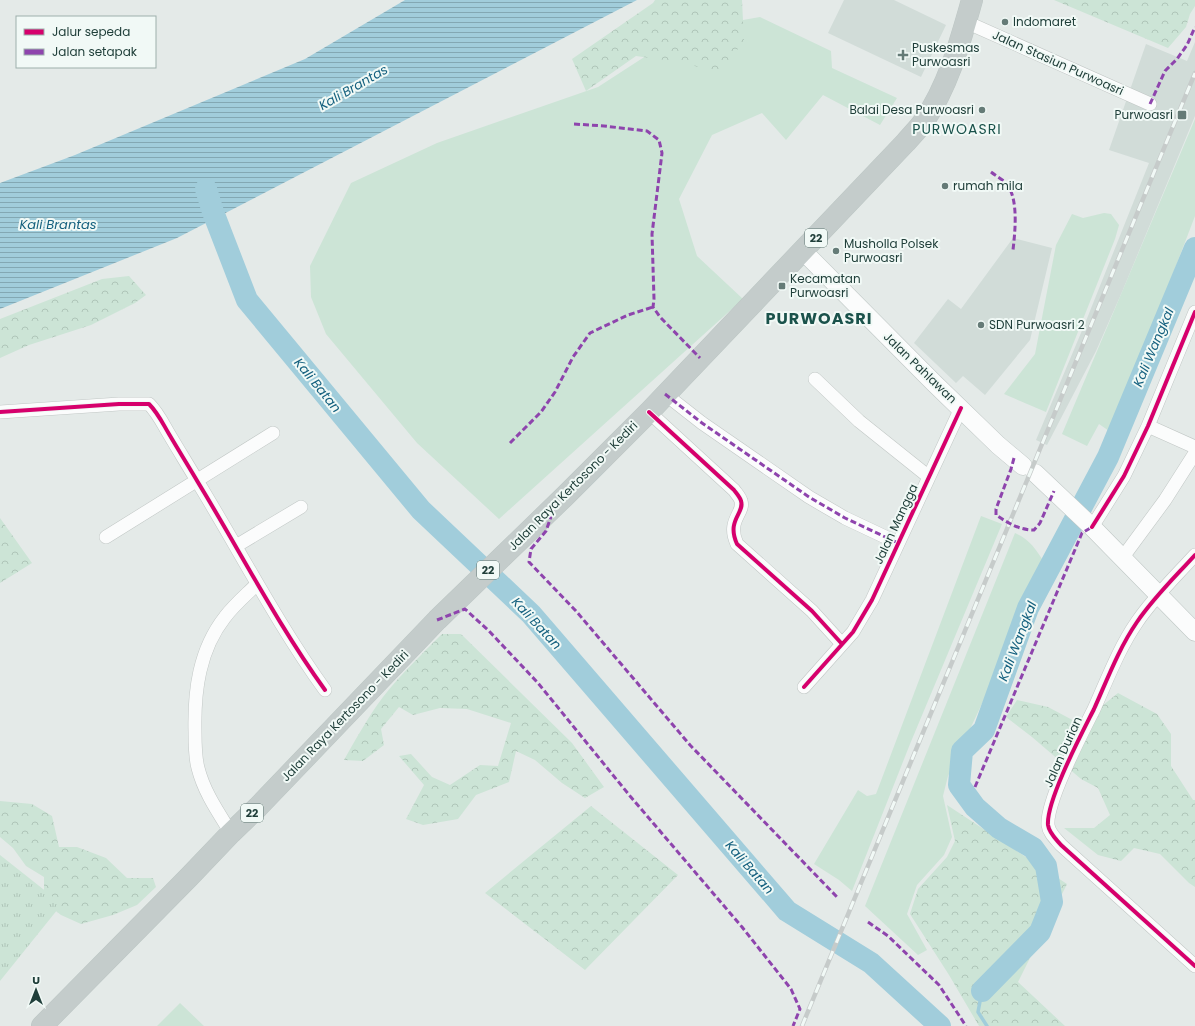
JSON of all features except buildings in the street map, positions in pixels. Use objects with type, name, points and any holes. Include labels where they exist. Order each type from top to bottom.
[{"type":"highway","name":"Jalan Raya Kertosono - Kediri","points":[[42,1026],[258,807],[348,711],[437,620],[649,412],[906,142],[924,121],[950,72],[972,0]]},
{"type":"main road","name":"Jalan Pahlawan","points":[[803,251],[998,445],[1065,500],[1123,557],[1195,632]]},
{"type":"street","name":"Jalan Stasiun Purwoasri","points":[[966,22],[1150,104]]},
{"type":"street","points":[[1089,524],[1124,476],[1148,426],[1195,312]]},
{"type":"street","points":[[815,379],[859,421],[929,478]]},
{"type":"street","points":[[665,394],[708,427],[809,497],[845,518],[898,543]]},
{"type":"street","points":[[0,412],[118,404],[149,404],[158,415],[197,480],[236,546],[256,584],[325,690]]},
{"type":"street","name":"Jalan Mangga","points":[[804,688],[853,632],[872,600],[961,408]]},
{"type":"street","points":[[649,412],[734,490],[740,498],[741,504],[733,526],[733,534],[738,544],[812,612],[842,644]]},
{"type":"street","points":[[1148,426],[1195,447]]},
{"type":"street","points":[[106,537],[273,433]]},
{"type":"street","points":[[1123,557],[1165,500],[1195,453]]},
{"type":"street","points":[[236,546],[301,507]]},
{"type":"street","name":"Jalan Durian","points":[[1195,555],[1158,595],[1137,622],[1123,646],[1053,799],[1048,823],[1050,831],[1061,845],[1195,966]]},
{"type":"street","points":[[231,833],[212,802],[197,767],[194,716],[198,674],[203,657],[216,630],[225,616],[256,584]]},
{"type":"shaded area","name":"Puskesmas Purwoasri","points":[[844,0],[894,0],[946,25],[921,77],[828,33]]},
{"type":"shaded area","points":[[1195,42],[1195,116],[1096,351],[1047,445],[1036,440],[1086,321],[1149,163],[1109,150],[1146,44],[1187,61]]},
{"type":"shaded area","name":"SDN Purwoasri 2","points":[[1013,238],[1052,248],[1030,340],[985,395],[963,376],[956,383],[914,343],[948,299],[961,309]]},
{"type":"green space","points":[[655,0],[742,0],[744,42],[717,73],[685,63],[636,56],[586,91],[572,59],[653,3]]},
{"type":"green space","points":[[1054,0],[1195,0],[1195,6],[1190,14],[1186,27],[1168,48]]},
{"type":"green space","points":[[760,17],[831,51],[832,68],[897,98],[880,125],[823,95],[786,140],[762,113],[712,135],[679,199],[697,256],[743,299],[499,519],[417,443],[326,334],[311,297],[310,266],[351,183],[437,143],[598,87],[686,30]]},
{"type":"green space","points":[[1195,119],[1195,216],[1112,433],[1099,424],[1087,446],[1062,434]]},
{"type":"green space","points":[[1104,213],[1111,214],[1119,225],[1115,239],[1046,412],[1004,394],[1035,354],[1056,245],[1072,214],[1083,218]]},
{"type":"green space","points":[[129,276],[146,295],[135,303],[91,325],[29,345],[0,358],[0,319],[102,279]]},
{"type":"green space","points":[[981,516],[1002,524],[910,744],[852,891],[839,880],[814,864],[858,790],[867,796],[876,794]]},
{"type":"green space","points":[[0,518],[32,563],[0,583]]},
{"type":"green space","points":[[1015,533],[1025,538],[1036,549],[1045,563],[1002,661],[948,776],[943,796],[952,837],[944,855],[917,885],[907,914],[927,950],[918,955],[865,906]]},
{"type":"green space","points":[[442,634],[461,634],[572,743],[604,787],[585,798],[562,783],[535,760],[516,751],[509,782],[476,795],[458,819],[423,825],[406,819],[424,785],[399,756],[411,754],[432,777],[450,785],[480,765],[498,766],[511,723],[467,709],[440,708],[413,715],[399,707],[381,729],[384,745],[363,761],[344,760],[367,720],[383,697],[404,672]]},
{"type":"green space","points":[[1118,693],[1157,714],[1171,734],[1171,766],[1193,800],[1195,800],[1195,887],[1189,883],[1160,854],[1134,848],[1121,861],[1098,855],[1064,828],[1094,828],[1110,815],[1098,788],[1081,779],[1006,717],[1017,700],[1048,707],[1080,724]]},
{"type":"green space","points":[[0,801],[32,804],[52,816],[59,847],[77,847],[106,858],[127,878],[153,878],[156,887],[137,905],[113,915],[81,924],[61,915],[44,902],[44,877],[26,866],[13,848],[0,837]]},
{"type":"green space","points":[[947,805],[1067,884],[1018,982],[1065,1026],[979,1026],[949,975],[910,914],[918,889],[947,857],[955,841]]},
{"type":"green space","points":[[591,806],[678,875],[585,970],[485,893]]},
{"type":"green space","points":[[0,855],[62,904],[0,981]]},
{"type":"green space","points":[[180,1003],[204,1026],[157,1026]]},
{"type":"water","name":"Kali Brantas","points":[[405,0],[637,0],[177,238],[0,309],[0,183],[75,155],[305,59]]},
{"type":"waterway","name":"Kali Batan","points":[[206,189],[213,212],[247,300],[421,510],[531,614],[787,911],[871,963],[940,1026]]},
{"type":"waterway","name":"Kali Wangkal","points":[[982,991],[1040,932],[1052,902],[1046,866],[1033,848],[999,828],[975,807],[959,785],[962,751],[984,730],[1028,608],[1108,457],[1195,248]]},
{"type":"waterway","points":[[982,991],[978,1012],[987,1026]]},
{"type":"railway","points":[[802,1026],[1195,73]]},
{"type":"marked path","points":[[1150,104],[1165,71],[1177,59],[1187,45],[1195,27]]},
{"type":"marked path","points":[[574,124],[647,131],[659,140],[662,153],[652,234],[653,307],[660,317],[700,358]]},
{"type":"marked path","points":[[991,172],[1006,183],[1013,197],[1015,215],[1013,250]]},
{"type":"marked path","points":[[510,443],[541,412],[555,392],[573,357],[590,333],[628,315],[653,307]]},
{"type":"marked path","points":[[665,394],[702,423],[809,497],[845,518],[898,543]]},
{"type":"marked path","points":[[1014,458],[996,509],[996,515],[1019,527],[1034,530],[1040,523],[1054,491]]},
{"type":"marked path","points":[[555,505],[546,531],[531,549],[529,562],[576,611],[690,745],[837,897]]},
{"type":"marked path","points":[[975,787],[1082,533],[1092,527]]},
{"type":"marked path","points":[[437,620],[465,609],[489,631],[538,683],[630,796],[742,927],[791,989],[800,1009],[793,1026]]},
{"type":"marked path","points":[[868,922],[888,936],[939,985],[966,1026]]},
{"type":"cycle path","points":[[1092,527],[1124,476],[1148,426],[1195,312]]},
{"type":"cycle path","points":[[0,412],[119,404],[149,404],[160,419],[215,510],[291,640],[325,690]]},
{"type":"cycle path","points":[[804,687],[853,632],[872,600],[961,408]]},
{"type":"cycle path","points":[[649,412],[734,490],[739,497],[742,505],[734,523],[734,536],[737,544],[812,611],[842,644]]},
{"type":"cycle path","points":[[1195,555],[1150,604],[1125,642],[1059,784],[1049,814],[1048,825],[1051,833],[1061,845],[1195,966]]},
{"type":"place","name":"Indomaret","points":[[1005,22]]},
{"type":"place","name":"Puskesmas Purwoasri","points":[[903,55]]},
{"type":"place","name":"Balai Desa Purwoasri","points":[[982,110]]},
{"type":"place","name":"Purwoasri","points":[[1182,115]]},
{"type":"place","name":"rumah mila","points":[[945,186]]},
{"type":"place","name":"Musholla Polsek Purwoasri","points":[[836,251]]},
{"type":"place","name":"Kecamatan Purwoasri","points":[[782,286]]},
{"type":"place","name":"SDN Purwoasri 2","points":[[981,325]]},
{"type":"district","name":"PURWOASRI","points":[[957,129]]},
{"type":"district","name":"PURWOASRI","points":[[819,318]]}]
